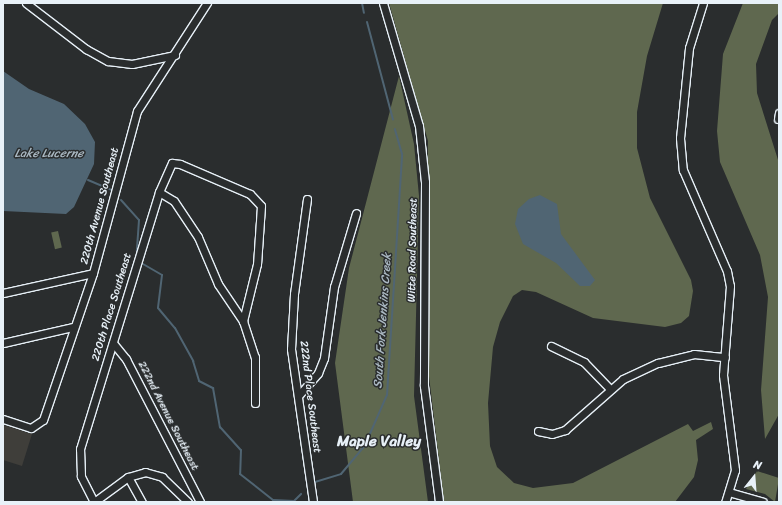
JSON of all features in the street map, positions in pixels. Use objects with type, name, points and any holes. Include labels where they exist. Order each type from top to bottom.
[{"type":"street","points":[[26,3],[86,49],[108,61],[132,64],[175,55]]},
{"type":"street","name":"220th Avenue Southeast","points":[[3,419],[37,427],[44,420],[73,327],[93,273],[137,110],[175,55],[207,3]]},
{"type":"street","name":"Witte Road Southeast","points":[[383,3],[419,126],[425,182],[424,386],[439,502]]},
{"type":"street","points":[[703,3],[688,48],[680,156],[688,183],[727,271],[731,300],[725,357],[724,392],[735,470],[725,502]]},
{"type":"street","name":"220th Place Southeast","points":[[94,502],[81,476],[80,449],[159,192],[172,163],[180,164],[250,194],[259,201],[262,214],[249,308],[243,321]]},
{"type":"street","points":[[159,192],[174,200],[198,237],[218,284],[243,321],[255,357],[255,403]]},
{"type":"street","name":"222nd Place Southeast","points":[[307,199],[292,320],[291,349],[299,395],[313,502]]},
{"type":"street","points":[[299,395],[318,373],[324,358],[334,287],[356,213]]},
{"type":"street","points":[[3,292],[93,273]]},
{"type":"street","points":[[3,343],[73,327]]},
{"type":"street","name":"222nd Avenue Southeast","points":[[113,343],[126,359],[200,502]]},
{"type":"street","points":[[551,346],[584,362],[610,389]]},
{"type":"street","points":[[538,431],[552,434],[565,430],[610,389],[638,371],[679,357],[725,357]]},
{"type":"street","points":[[94,502],[128,477],[145,472],[156,474],[188,502]]},
{"type":"street","points":[[128,477],[142,502]]},
{"type":"street","points":[[729,492],[763,502]]},
{"type":"shaded area","points":[[3,425],[32,434],[22,466],[3,460]]},
{"type":"green space","points":[[389,3],[663,3],[647,56],[637,112],[637,148],[650,198],[691,280],[693,291],[689,316],[681,323],[665,327],[593,318],[536,292],[522,290],[513,296],[500,322],[493,347],[488,403],[490,446],[497,467],[514,483],[533,488],[573,483],[688,424],[693,431],[711,422],[713,429],[696,440],[698,460],[694,477],[675,502],[444,502],[426,351],[428,141]]},
{"type":"green space","points":[[743,3],[779,3],[779,13],[772,20],[756,64],[757,93],[779,163],[779,414],[765,439],[761,390],[768,297],[760,255],[720,162],[717,131],[723,54]]},
{"type":"green space","points":[[399,76],[414,144],[419,196],[414,396],[428,502],[353,502],[335,363],[349,268]]},
{"type":"green space","points":[[58,231],[62,248],[55,249],[51,233]]},
{"type":"green space","points":[[757,471],[779,478],[775,502],[765,494],[746,489]]},
{"type":"water","name":"Lake Lucerne","points":[[3,71],[29,89],[64,104],[85,124],[95,142],[94,164],[74,207],[66,214],[3,211]]},
{"type":"water","points":[[540,195],[557,204],[561,234],[595,280],[590,286],[580,286],[556,263],[523,244],[515,224],[518,209],[529,199]]},
{"type":"waterway","name":"South Fork Jenkins Creek","points":[[362,3],[364,13]]},
{"type":"waterway","name":"South Fork Jenkins Creek","points":[[367,22],[393,120]]},
{"type":"waterway","name":"South Fork Jenkins Creek","points":[[315,482],[341,474],[365,445],[387,395],[402,154],[395,129]]},
{"type":"waterway","name":"South Fork Jenkins Creek","points":[[88,180],[112,190]]},
{"type":"waterway","name":"South Fork Jenkins Creek","points":[[121,200],[139,220],[137,251]]},
{"type":"waterway","name":"South Fork Jenkins Creek","points":[[143,264],[162,275],[158,308],[175,328],[193,361],[199,381],[213,388],[220,427],[241,450],[240,474],[273,500],[294,501],[301,494]]},
{"type":"district","name":"Maple Valley","points":[[379,442]]}]
